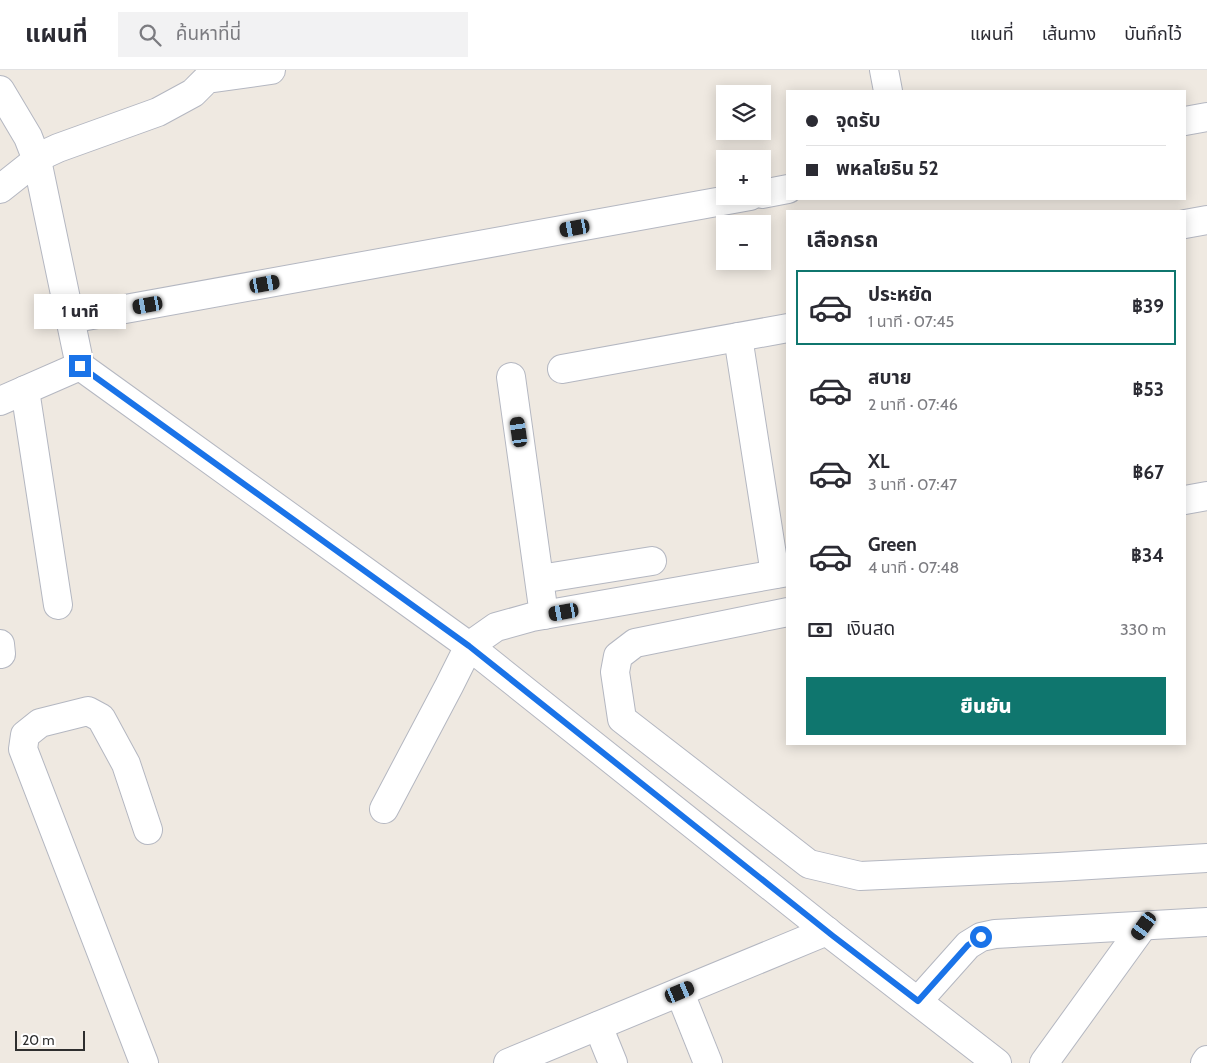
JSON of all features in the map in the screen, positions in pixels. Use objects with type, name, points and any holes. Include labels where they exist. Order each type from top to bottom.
[{"type":"street","points":[[0,188],[43,155],[158,112],[193,92],[207,74],[271,70]]},
{"type":"street","points":[[884,70],[888,90]]},
{"type":"street","points":[[0,90],[28,138],[38,160],[80,366],[469,646],[827,932],[997,1063]]},
{"type":"street","points":[[1186,121],[1207,117]]},
{"type":"street","points":[[771,192],[786,189]]},
{"type":"street","points":[[70,319],[716,202]]},
{"type":"street","points":[[1186,224],[1207,220]]},
{"type":"street","points":[[562,369],[786,328]]},
{"type":"street","points":[[384,809],[469,646],[496,627],[544,615],[781,573],[738,337]]},
{"type":"street","points":[[0,401],[80,366]]},
{"type":"street","points":[[511,377],[544,615]]},
{"type":"street","points":[[25,390],[58,605]]},
{"type":"street","points":[[1186,500],[1207,496]]},
{"type":"street","points":[[540,579],[652,561]]},
{"type":"street","points":[[786,612],[635,642],[618,656],[615,672],[622,719],[809,864],[860,876],[1207,858]]},
{"type":"street","points":[[144,1063],[23,749],[25,735],[40,723],[88,711],[101,718],[126,764],[148,830]]},
{"type":"street","points":[[918,1001],[968,945],[981,937],[995,934],[1207,922]]},
{"type":"street","points":[[1044,1063],[1144,926]]},
{"type":"street","points":[[508,1063],[827,932]]},
{"type":"street","points":[[680,992],[708,1063]]},
{"type":"street","points":[[598,1026],[607,1061]]},
{"type":"route","points":[[80,366],[469,646],[833,936],[918,1001],[968,945],[981,937]]}]
